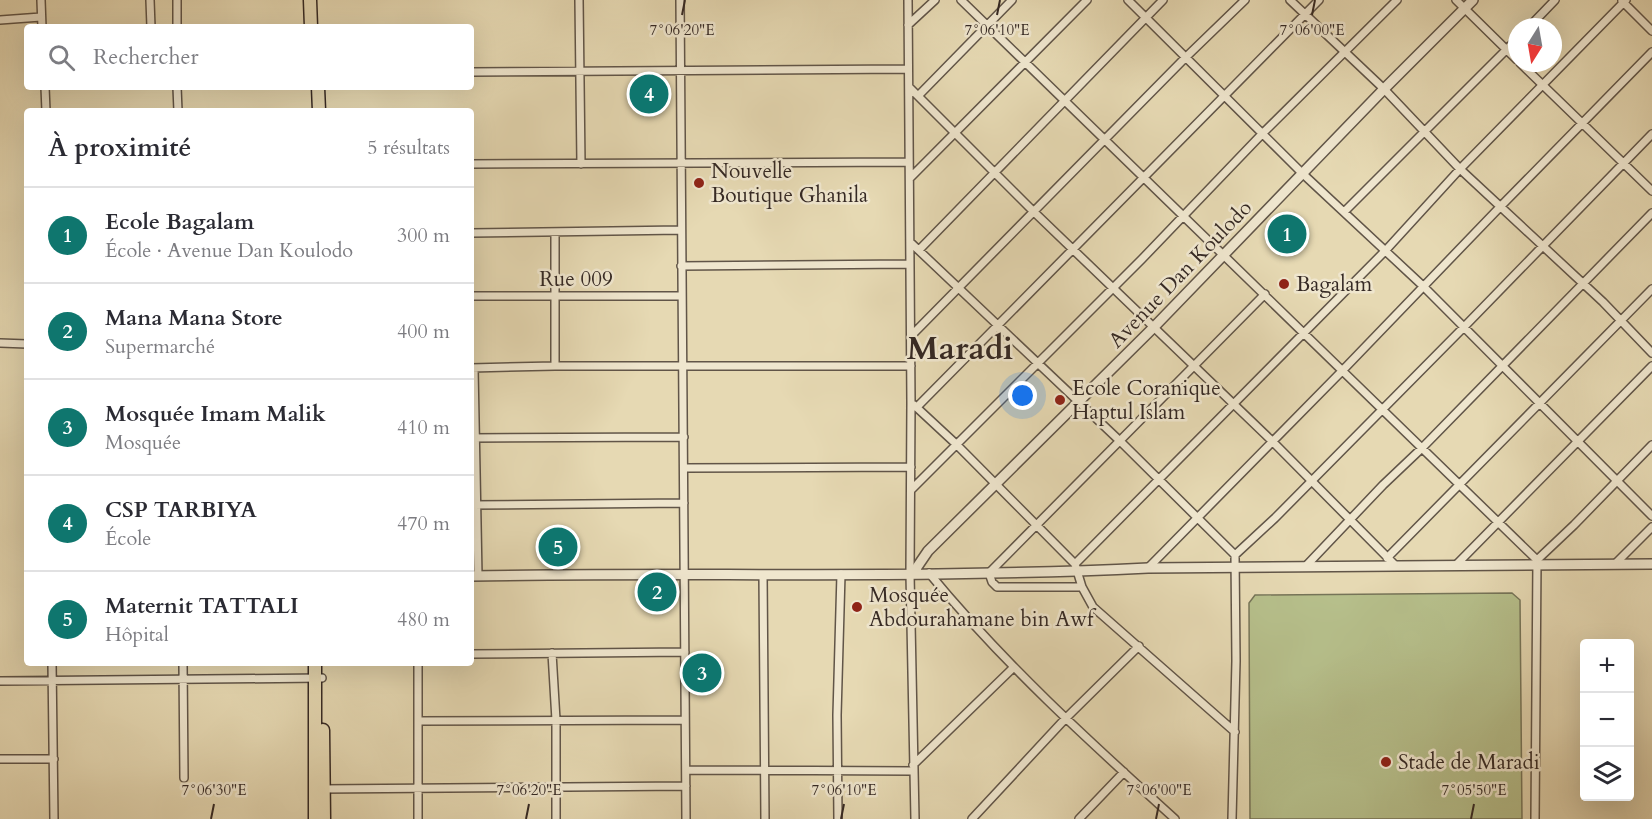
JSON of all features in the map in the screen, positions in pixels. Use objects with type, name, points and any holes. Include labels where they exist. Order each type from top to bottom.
[{"type":"highway","points":[[310,0],[311,24]]},
{"type":"highway","points":[[317,0],[318,24]]},
{"type":"highway","points":[[311,90],[311,108]]},
{"type":"highway","points":[[318,90],[319,108]]},
{"type":"highway","points":[[316,666],[319,678]]},
{"type":"highway","points":[[315,819],[319,789],[319,678],[321,666]]},
{"type":"highway","points":[[319,789],[324,819]]},
{"type":"street","points":[[41,0],[42,24]]},
{"type":"street","points":[[150,0],[151,24]]},
{"type":"street","points":[[177,0],[177,24]]},
{"type":"street","points":[[579,0],[581,164]]},
{"type":"street","points":[[680,0],[686,819]]},
{"type":"street","points":[[908,0],[911,366],[914,405],[911,467],[915,819]]},
{"type":"street","points":[[908,25],[934,0]]},
{"type":"street","points":[[961,0],[1184,214],[1536,562],[1535,819]]},
{"type":"street","points":[[918,96],[1012,0]]},
{"type":"street","points":[[910,178],[1088,0]]},
{"type":"street","points":[[1128,0],[1303,174],[1423,286],[1652,516]]},
{"type":"street","points":[[919,250],[1163,0]]},
{"type":"street","points":[[911,336],[1245,0]]},
{"type":"street","points":[[1290,0],[1384,89],[1460,169],[1583,283],[1652,353]]},
{"type":"street","points":[[914,405],[998,326],[1319,0]]},
{"type":"street","points":[[912,489],[1397,0]]},
{"type":"street","points":[[1344,212],[1506,49],[1456,0]]},
{"type":"street","name":"Avenue Dan Koulodo","points":[[912,574],[928,551],[1154,327],[1473,0]]},
{"type":"street","points":[[1537,18],[1555,0]]},
{"type":"street","points":[[1076,567],[1233,402],[1386,250],[1460,169],[1623,1],[1652,31]]},
{"type":"street","points":[[0,20],[41,17]]},
{"type":"street","points":[[1148,568],[1652,52]]},
{"type":"street","points":[[474,72],[908,69]]},
{"type":"street","points":[[1529,72],[1652,191]]},
{"type":"street","points":[[909,87],[1073,249],[1233,402],[1391,561]]},
{"type":"street","points":[[45,90],[46,108]]},
{"type":"street","points":[[177,90],[178,108]]},
{"type":"street","points":[[1235,555],[1464,327],[1652,134]]},
{"type":"street","points":[[474,164],[909,162]]},
{"type":"street","points":[[1305,567],[1652,213]]},
{"type":"street","points":[[474,233],[681,230]]},
{"type":"street","points":[[555,232],[555,366]]},
{"type":"street","points":[[910,242],[1038,362],[1235,555],[1235,732],[1232,819]]},
{"type":"street","points":[[681,266],[910,264]]},
{"type":"street","points":[[1391,561],[1459,486],[1652,289]]},
{"type":"street","points":[[989,573],[1265,294]]},
{"type":"street","name":"Rue 009","points":[[474,296],[682,296]]},
{"type":"street","points":[[0,343],[24,344]]},
{"type":"street","points":[[474,369],[555,366],[911,366]]},
{"type":"street","points":[[1457,564],[1652,366]]},
{"type":"street","points":[[914,405],[956,444],[1076,567],[1082,587],[1094,607],[1235,732]]},
{"type":"street","points":[[474,438],[684,437]]},
{"type":"street","points":[[1536,562],[1652,445]]},
{"type":"street","points":[[684,468],[911,467]]},
{"type":"street","points":[[474,506],[684,502]]},
{"type":"street","points":[[1615,564],[1652,527]]},
{"type":"street","points":[[474,576],[989,573],[1076,567],[1305,567],[1391,561],[1457,564],[1536,562],[1652,564]]},
{"type":"street","points":[[929,573],[964,616],[1065,720],[1175,819]]},
{"type":"street","points":[[989,573],[992,582],[997,587],[1082,587]]},
{"type":"street","points":[[838,819],[841,574]]},
{"type":"street","points":[[763,575],[765,819]]},
{"type":"street","points":[[972,819],[1065,720],[1140,646]]},
{"type":"street","points":[[474,654],[685,652]]},
{"type":"street","points":[[552,653],[556,720],[556,819]]},
{"type":"street","points":[[52,666],[54,819]]},
{"type":"street","points":[[183,666],[184,778]]},
{"type":"street","points":[[418,666],[418,819]]},
{"type":"street","points":[[686,770],[837,772],[913,768],[1014,667]]},
{"type":"street","points":[[0,681],[319,678]]},
{"type":"street","points":[[418,721],[685,720]]},
{"type":"street","points":[[0,759],[54,759]]},
{"type":"street","points":[[1079,819],[1124,772]]},
{"type":"street","points":[[319,789],[556,785],[686,786]]},
{"type":"green space","name":"Stade de Maradi","points":[[1512,593],[1520,600],[1522,819],[1250,819],[1249,603],[1255,595]]},
{"type":"place","name":"CSP TARBIYA","points":[[649,94]]},
{"type":"place","name":"Nouvelle Boutique Ghanila","points":[[699,183]]},
{"type":"place","name":"Ecole Bagalam","points":[[1287,234]]},
{"type":"place","name":"Bagalam","points":[[1284,284]]},
{"type":"place","name":"Ecole Coranique Haptul Islam","points":[[1060,400]]},
{"type":"place","name":"Maternit TATTALI","points":[[558,547]]},
{"type":"place","name":"Mana Mana Store","points":[[657,592]]},
{"type":"place","name":"Mosquée Abdourahamane bin Awf","points":[[857,607]]},
{"type":"place","name":"Mosquée Imam Malik","points":[[702,673]]},
{"type":"place","name":"Stade de Maradi","points":[[1386,762]]},
{"type":"district","name":"Maradi","points":[[960,347]]}]
